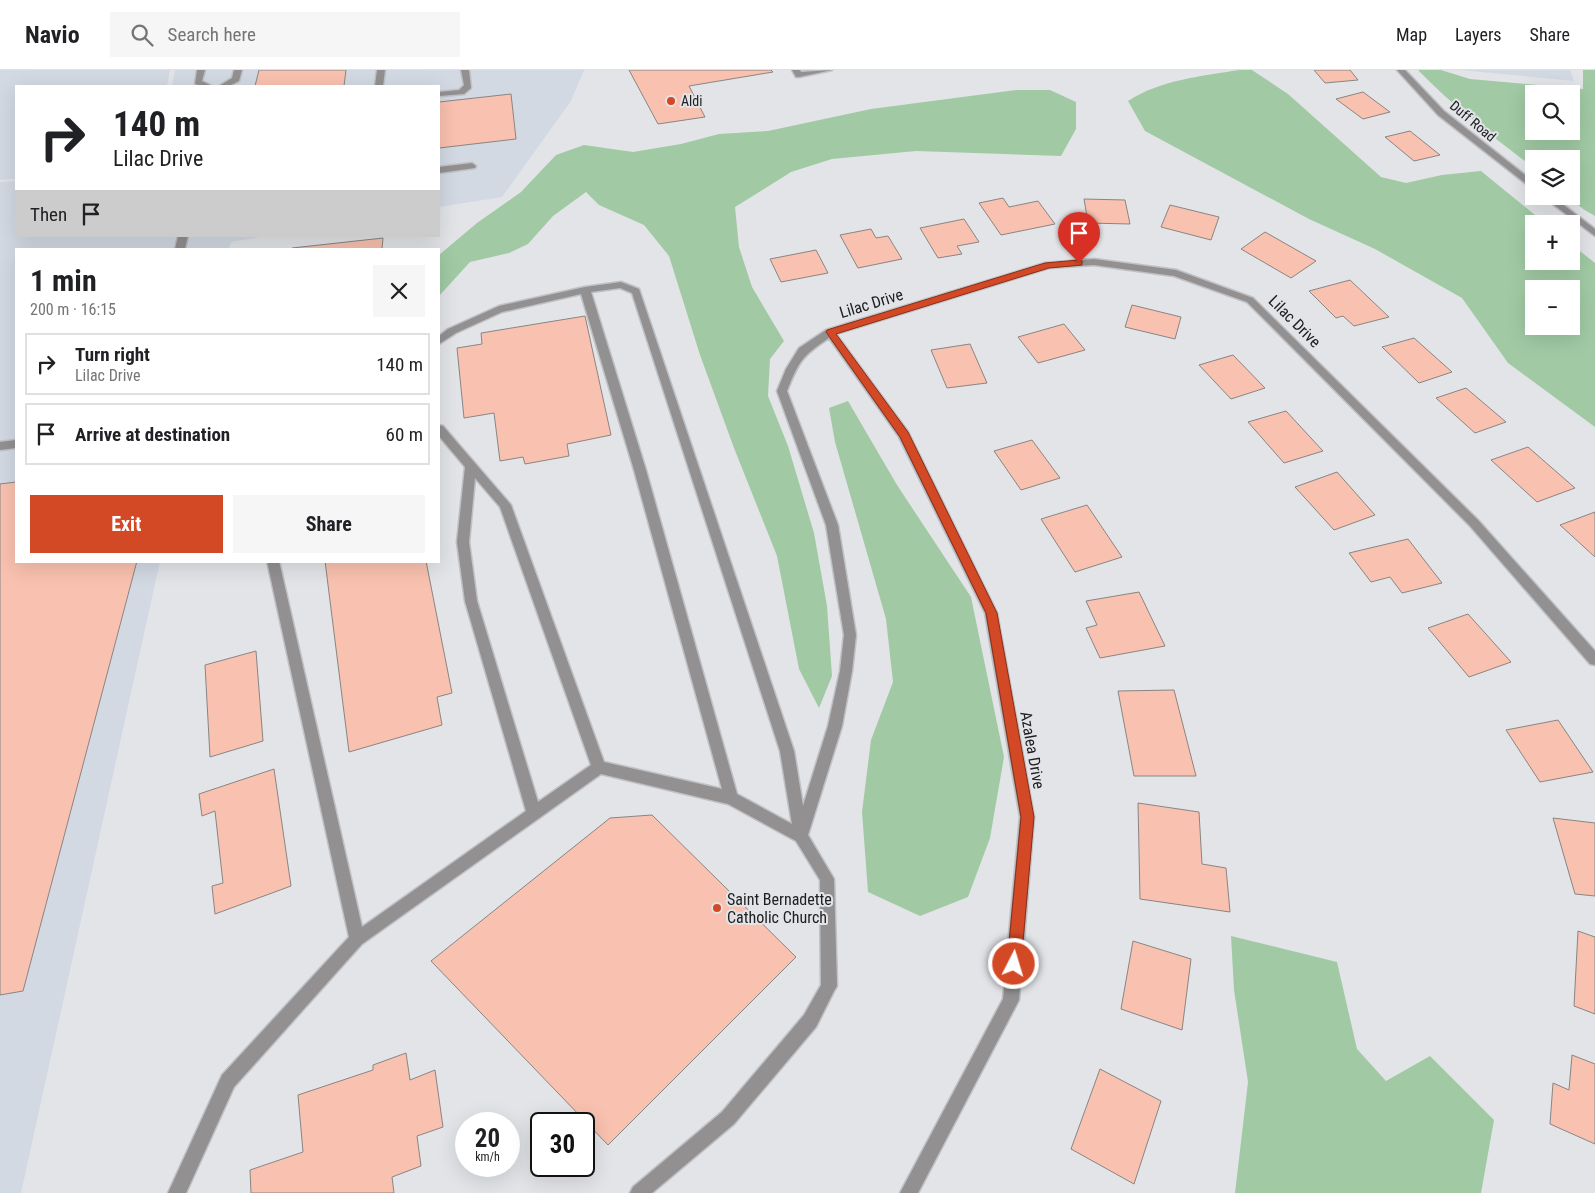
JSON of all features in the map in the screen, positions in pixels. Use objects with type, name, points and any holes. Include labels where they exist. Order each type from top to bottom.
[{"type":"street","points":[[201,70],[198,82],[206,85]]},
{"type":"street","points":[[225,85],[236,79],[238,70]]},
{"type":"street","points":[[379,85],[381,70]]},
{"type":"street","points":[[440,94],[461,92],[468,86],[465,70]]},
{"type":"street","points":[[796,70],[800,75],[828,70]]},
{"type":"street","name":"Duff Road","points":[[1401,70],[1418,91],[1441,113],[1525,180]]},
{"type":"street","points":[[440,170],[472,166]]},
{"type":"street","points":[[1558,205],[1595,233]]},
{"type":"street","name":"Lilac Drive","points":[[801,836],[835,726],[846,672],[850,635],[832,525],[782,392],[791,368],[803,350],[830,332],[1048,265],[1094,262],[1176,273],[1250,300],[1474,523],[1595,660]]},
{"type":"street","points":[[440,340],[452,331],[499,309],[585,290],[622,285],[636,291],[787,750],[801,836],[827,879],[829,986],[810,1021],[728,1118],[639,1193]]},
{"type":"street","points":[[585,290],[640,470],[731,798]]},
{"type":"street","name":"Azalea Drive","points":[[830,332],[904,435],[991,613],[1027,817],[1011,1000],[909,1193]]},
{"type":"street","points":[[440,430],[505,505],[599,767]]},
{"type":"street","points":[[0,446],[15,444]]},
{"type":"street","points":[[471,467],[463,542],[471,601],[534,813]]},
{"type":"street","points":[[273,563],[357,939]]},
{"type":"street","points":[[177,1193],[228,1081],[357,939],[599,767],[731,798],[801,836]]},
{"type":"shaded area","points":[[0,70],[170,70],[167,85],[15,85],[15,179],[0,180]]},
{"type":"shaded area","points":[[175,70],[584,70],[571,101],[502,197],[440,207],[440,85],[172,85]]},
{"type":"shaded area","points":[[1461,70],[1570,70],[1574,81]]},
{"type":"shaded area","points":[[15,181],[15,237],[260,237],[231,242],[229,248],[15,248],[15,563],[160,563],[21,1193],[0,1193],[0,182]]},
{"type":"green space","points":[[1239,70],[1252,70],[1288,94],[1381,177],[1406,183],[1442,175],[1481,171],[1535,215],[1525,215],[1525,270],[1580,270],[1580,251],[1595,263],[1595,427],[1508,363],[1462,298],[1375,249],[1309,219],[1145,131],[1128,101],[1154,88],[1196,77]]},
{"type":"green space","points":[[1418,70],[1441,70],[1470,79],[1538,85],[1525,85],[1525,140],[1580,140],[1580,89],[1583,89],[1583,70],[1595,70],[1595,216],[1578,205],[1580,205],[1580,150],[1525,150],[1525,161],[1446,97]]},
{"type":"green space","points":[[1016,90],[1050,90],[1076,102],[1076,129],[1061,156],[916,151],[832,159],[791,172],[735,207],[739,247],[752,287],[784,341],[770,359],[768,396],[788,446],[814,533],[827,606],[832,676],[819,708],[799,669],[777,556],[734,448],[700,355],[669,256],[644,225],[599,205],[586,192],[553,216],[528,244],[509,253],[470,262],[440,295],[440,254],[477,223],[521,192],[556,155],[584,145],[633,152],[681,144],[719,134],[768,131],[871,109]]},
{"type":"green space","points":[[848,401],[897,485],[971,597],[1004,757],[990,838],[968,897],[920,916],[868,892],[862,812],[871,740],[893,682],[886,619],[835,442],[829,408]]},
{"type":"green space","points":[[1231,936],[1337,962],[1357,1049],[1386,1081],[1430,1056],[1494,1120],[1481,1193],[1235,1193],[1248,1082],[1234,990]]},
{"type":"building","points":[[259,70],[346,70],[344,85],[255,85]]},
{"type":"building","name":"Aldi","points":[[629,70],[771,70],[773,72],[689,86],[705,117],[658,124]]},
{"type":"building","points":[[1314,70],[1350,70],[1358,80],[1325,83]]},
{"type":"building","points":[[1363,92],[1390,112],[1363,119],[1336,99]]},
{"type":"building","points":[[511,94],[516,139],[440,148],[440,102]]},
{"type":"building","points":[[1410,131],[1440,155],[1414,161],[1385,137]]},
{"type":"building","points":[[1003,198],[1009,207],[1038,201],[1055,224],[1001,235],[979,203]]},
{"type":"building","points":[[1084,199],[1125,200],[1130,224],[1088,223]]},
{"type":"building","points":[[1170,205],[1219,217],[1211,240],[1161,227]]},
{"type":"building","points":[[964,219],[979,242],[957,246],[962,254],[938,258],[920,228]]},
{"type":"building","points":[[871,229],[876,238],[888,236],[902,259],[858,268],[840,235]]},
{"type":"building","points":[[1265,232],[1316,261],[1291,278],[1241,249]]},
{"type":"building","points":[[383,238],[382,248],[292,248]]},
{"type":"building","points":[[816,250],[828,273],[781,282],[770,259]]},
{"type":"building","points":[[1350,280],[1389,317],[1354,326],[1343,316],[1336,318],[1309,291]]},
{"type":"building","points":[[1132,305],[1181,317],[1175,339],[1125,327]]},
{"type":"building","points":[[585,316],[611,435],[567,444],[569,456],[525,464],[523,457],[500,461],[494,413],[464,418],[457,348],[482,344],[481,333]]},
{"type":"building","points":[[1064,324],[1085,350],[1038,363],[1018,337]]},
{"type":"building","points":[[1414,338],[1452,372],[1419,383],[1382,347]]},
{"type":"building","points":[[970,344],[987,383],[947,388],[931,350]]},
{"type":"building","points":[[1233,355],[1265,388],[1231,399],[1199,365]]},
{"type":"building","points":[[1466,388],[1506,422],[1475,433],[1436,398]]},
{"type":"building","points":[[1286,411],[1323,451],[1284,463],[1248,422]]},
{"type":"building","points":[[1032,440],[1060,478],[1021,490],[994,451]]},
{"type":"building","points":[[1528,447],[1575,488],[1537,502],[1491,460]]},
{"type":"building","points":[[1337,472],[1375,515],[1334,530],[1295,487]]},
{"type":"building","points":[[15,482],[15,563],[136,563],[23,991],[0,995],[0,484]]},
{"type":"building","points":[[1087,505],[1122,557],[1075,572],[1041,519]]},
{"type":"building","points":[[1595,512],[1595,557],[1560,525]]},
{"type":"building","points":[[1408,539],[1442,583],[1402,593],[1390,577],[1371,582],[1349,553]]},
{"type":"building","points":[[325,563],[426,563],[452,693],[437,697],[442,725],[349,752]]},
{"type":"building","points":[[1139,592],[1165,646],[1100,658],[1086,628],[1097,625],[1086,601]]},
{"type":"building","points":[[1468,614],[1511,662],[1469,677],[1428,628]]},
{"type":"building","points":[[256,651],[263,741],[210,757],[205,665]]},
{"type":"building","points":[[1174,690],[1196,776],[1134,776],[1118,691]]},
{"type":"building","points":[[1558,720],[1593,772],[1540,782],[1506,730]]},
{"type":"building","points":[[274,769],[291,886],[215,914],[212,886],[223,883],[215,811],[202,816],[199,794]]},
{"type":"building","points":[[1138,803],[1199,812],[1202,864],[1226,868],[1230,912],[1140,899]]},
{"type":"building","points":[[652,815],[796,957],[608,1145],[595,1131],[595,1112],[576,1112],[431,961],[610,818]]},
{"type":"building","points":[[1553,818],[1595,823],[1595,896],[1575,894]]},
{"type":"building","points":[[1578,931],[1595,937],[1595,1014],[1574,1006]]},
{"type":"building","points":[[1133,941],[1191,959],[1182,1030],[1121,1009]]},
{"type":"building","points":[[406,1053],[410,1080],[435,1070],[443,1127],[417,1136],[421,1166],[392,1177],[394,1193],[251,1193],[250,1170],[303,1152],[298,1095],[373,1070],[373,1065]]},
{"type":"building","points":[[1572,1055],[1595,1064],[1595,1144],[1550,1124],[1553,1083],[1569,1090]]},
{"type":"building","points":[[1100,1069],[1161,1101],[1134,1184],[1071,1149]]},
{"type":"place","name":"Aldi","points":[[671,101]]},
{"type":"place","name":"Saint Bernadette Catholic Church","points":[[717,908]]},
{"type":"route","points":[[1014,964],[1027,817],[991,613],[904,435],[830,332],[1048,265],[1079,263]]}]
